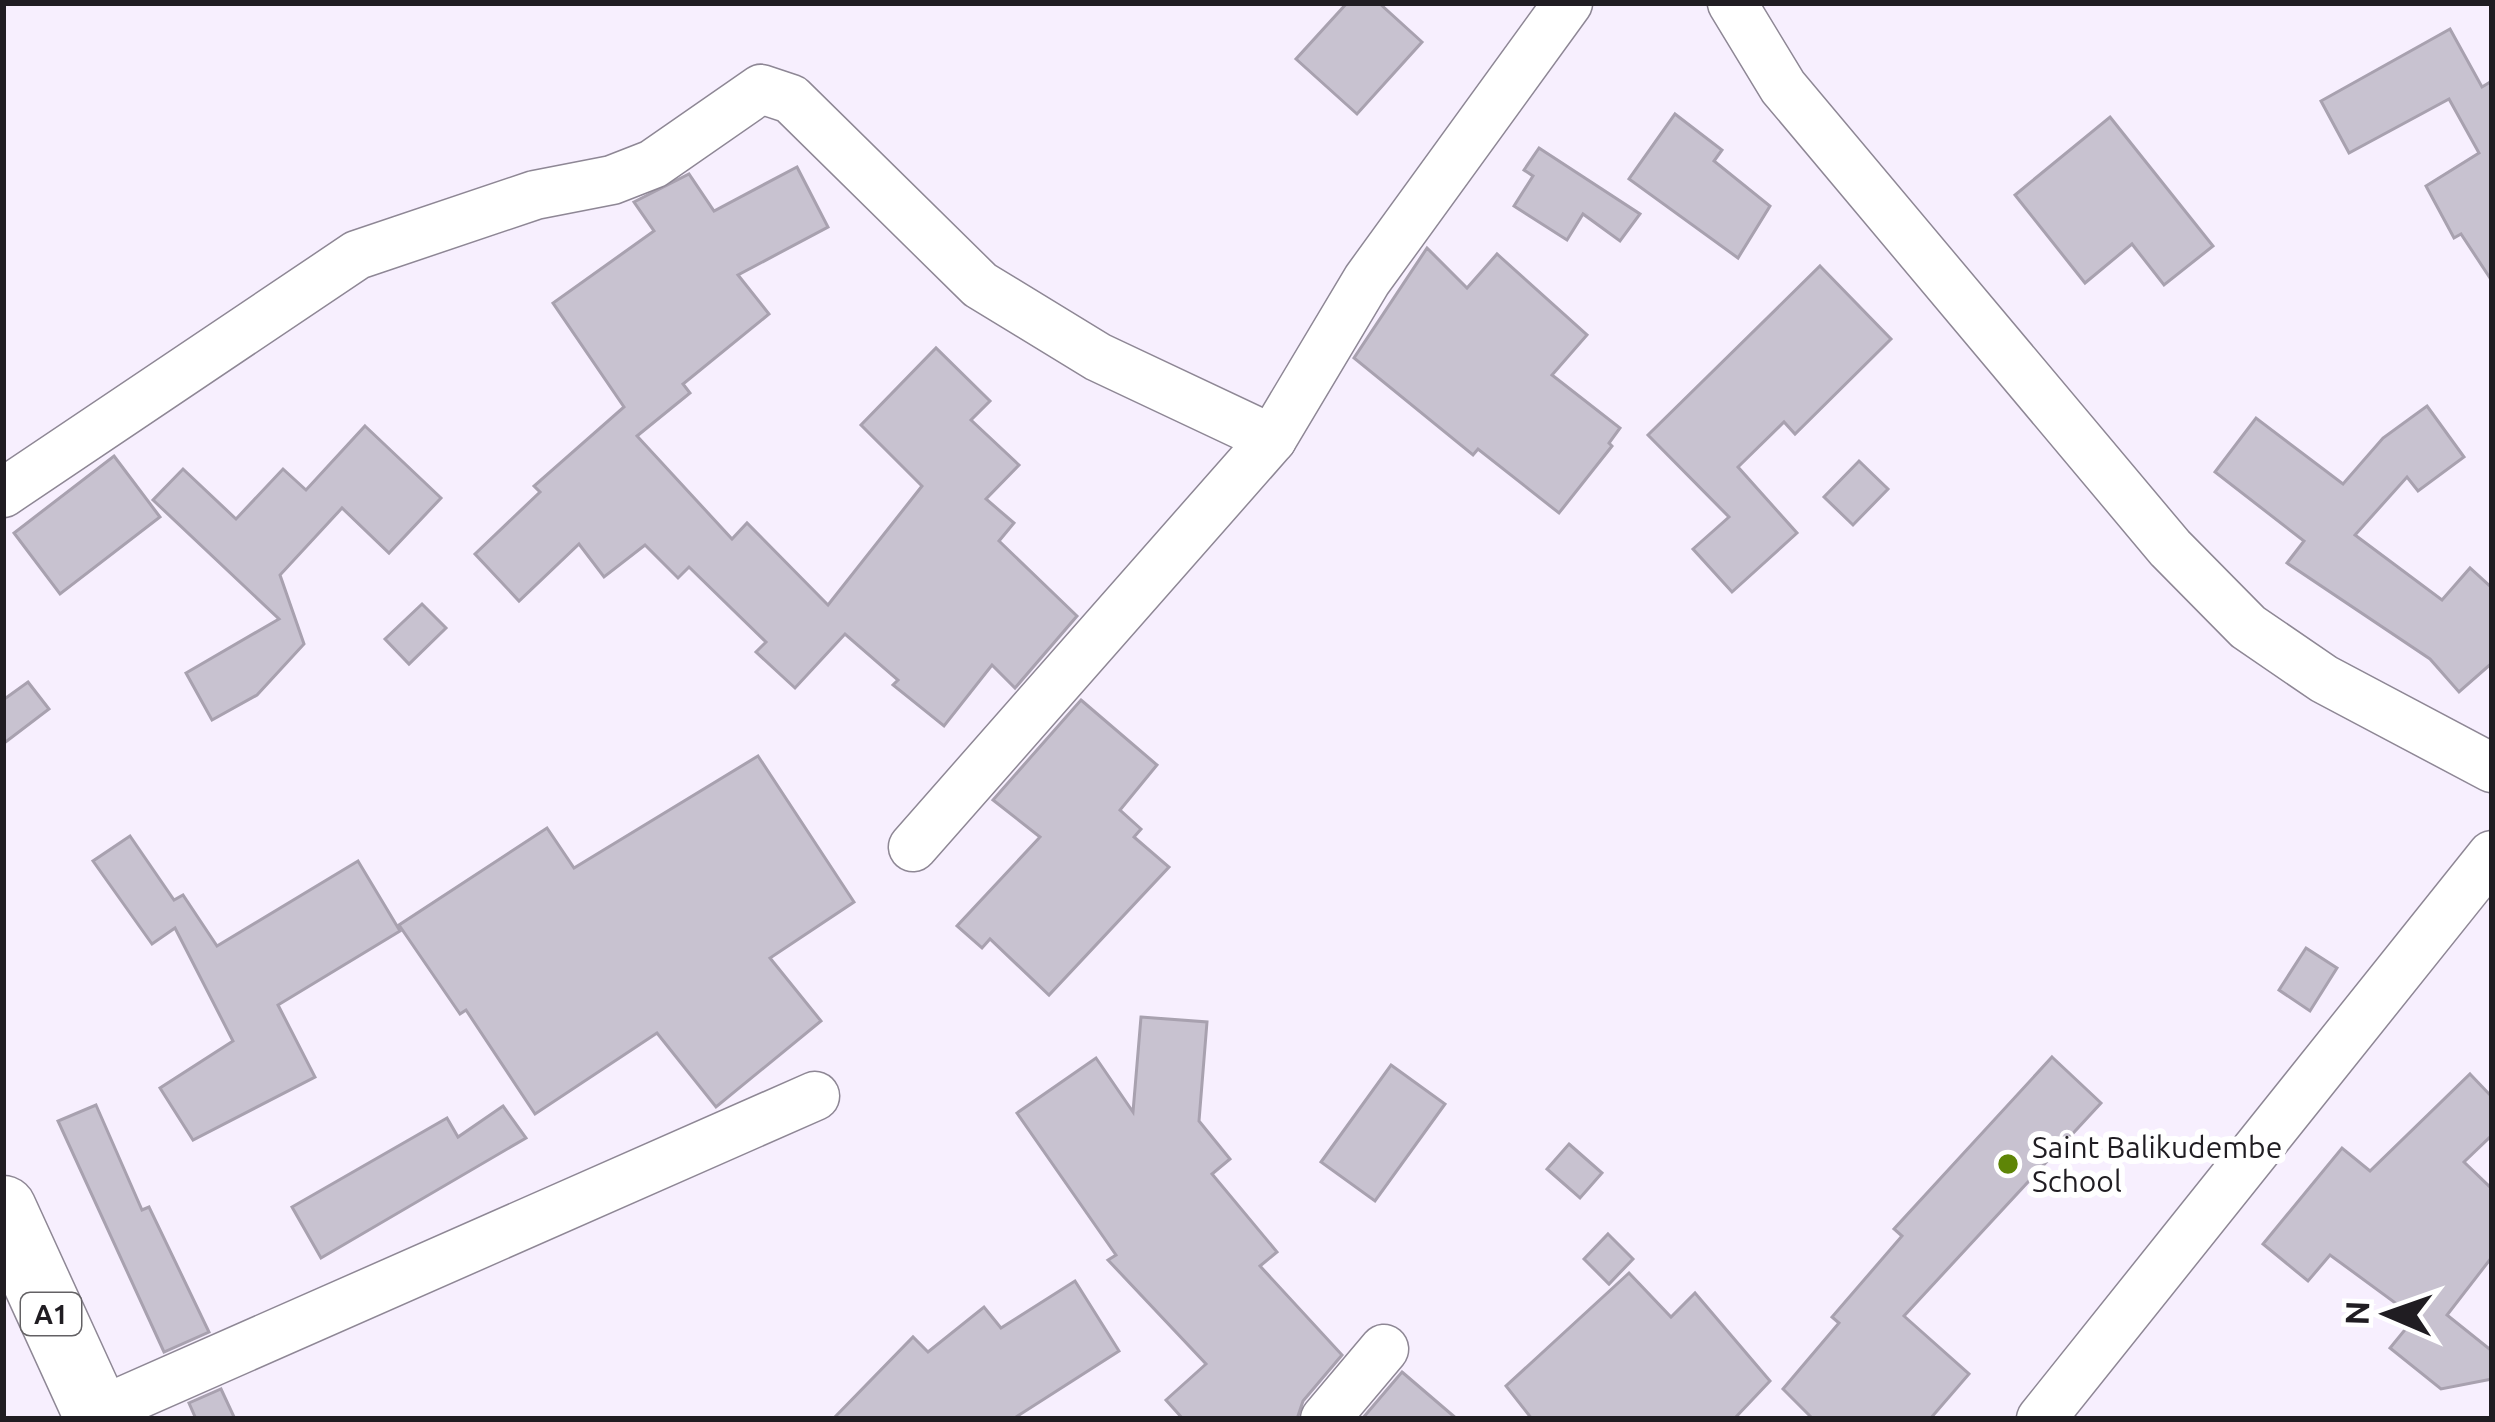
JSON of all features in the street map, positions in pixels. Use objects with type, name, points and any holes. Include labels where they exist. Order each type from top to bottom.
[{"type":"highway","name":"A1","points":[[3,1209],[98,1416]]},
{"type":"street","points":[[913,847],[1272,439],[1367,280],[1568,3]]},
{"type":"street","points":[[1732,3],[1783,87],[2201,579],[2248,626],[2324,679],[2492,768]]},
{"type":"street","points":[[3,494],[357,255],[535,195],[612,180],[653,164],[761,89],[790,98],[980,285],[1097,357],[1272,439]]},
{"type":"street","points":[[2042,1419],[2492,855]]},
{"type":"street","points":[[98,1416],[815,1096]]},
{"type":"street","points":[[1325,1419],[1384,1349]]},
{"type":"building","points":[[1347,3],[1379,3],[1422,42],[1357,114],[1296,59]]},
{"type":"building","points":[[2450,29],[2482,87],[2492,81],[2492,281],[2461,234],[2454,238],[2426,186],[2479,153],[2449,99],[2349,153],[2321,101]]},
{"type":"building","points":[[1675,114],[1722,150],[1714,161],[1770,206],[1738,258],[1629,179]]},
{"type":"building","points":[[2110,117],[2213,246],[2164,285],[2132,244],[2085,283],[2015,195]]},
{"type":"building","points":[[1539,148],[1640,214],[1620,241],[1583,214],[1567,240],[1514,206],[1533,176],[1524,170]]},
{"type":"building","points":[[797,167],[828,227],[738,275],[769,314],[683,384],[690,393],[637,436],[732,539],[747,523],[828,605],[922,486],[861,425],[936,348],[990,401],[971,420],[1019,465],[986,499],[1014,523],[999,541],[1077,616],[1015,688],[992,665],[944,726],[893,685],[898,680],[845,634],[795,688],[756,652],[766,642],[689,567],[678,578],[645,545],[604,577],[579,544],[519,601],[475,554],[540,492],[534,486],[624,407],[553,303],[654,231],[634,202],[689,174],[714,211]]},
{"type":"building","points":[[1427,248],[1467,288],[1497,254],[1587,335],[1552,375],[1620,428],[1609,443],[1612,446],[1559,513],[1478,449],[1473,455],[1354,358]]},
{"type":"building","points":[[1820,266],[1891,339],[1795,434],[1784,422],[1738,467],[1797,533],[1732,592],[1693,549],[1729,517],[1648,435]]},
{"type":"building","points":[[2427,406],[2464,457],[2418,491],[2407,477],[2355,535],[2442,600],[2470,568],[2492,588],[2492,663],[2459,692],[2430,659],[2287,563],[2304,541],[2215,472],[2256,418],[2343,484],[2383,438]]},
{"type":"building","points":[[365,426],[441,498],[389,553],[342,508],[280,575],[304,644],[257,695],[212,720],[186,673],[279,619],[153,500],[183,469],[236,519],[283,469],[306,490]]},
{"type":"building","points":[[114,456],[160,517],[60,594],[14,533]]},
{"type":"building","points":[[1859,461],[1888,489],[1853,525],[1824,497]]},
{"type":"building","points":[[422,604],[446,628],[409,664],[385,639]]},
{"type":"building","points":[[28,682],[49,709],[3,744],[3,700]]},
{"type":"building","points":[[1081,700],[1157,765],[1120,810],[1141,829],[1134,837],[1169,867],[1049,995],[990,939],[982,948],[957,926],[1040,837],[993,800]]},
{"type":"building","points":[[758,756],[854,902],[770,958],[821,1021],[716,1107],[657,1033],[535,1114],[466,1010],[460,1014],[399,925],[547,828],[574,868]]},
{"type":"building","points":[[130,836],[174,900],[183,895],[217,946],[358,861],[400,931],[278,1005],[315,1077],[193,1140],[160,1088],[233,1041],[175,928],[152,944],[93,861]]},
{"type":"building","points":[[2306,948],[2337,968],[2310,1011],[2279,990]]},
{"type":"building","points":[[1141,1017],[1207,1022],[1199,1121],[1230,1159],[1212,1174],[1277,1252],[1260,1266],[1342,1355],[1303,1401],[1297,1419],[1183,1419],[1166,1400],[1206,1364],[1108,1260],[1116,1255],[1017,1113],[1096,1058],[1133,1112]]},
{"type":"building","points":[[2052,1057],[2101,1103],[1904,1316],[1969,1374],[1930,1419],[1813,1419],[1783,1389],[1839,1323],[1832,1317],[1902,1236],[1894,1229]]},
{"type":"building","points":[[1391,1065],[1445,1104],[1375,1201],[1321,1162]]},
{"type":"building","points":[[2470,1074],[2492,1097],[2492,1135],[2464,1162],[2492,1189],[2492,1257],[2447,1315],[2492,1351],[2492,1379],[2441,1389],[2390,1348],[2413,1320],[2405,1310],[2330,1255],[2308,1281],[2263,1244],[2342,1148],[2370,1171]]},
{"type":"building","points":[[96,1105],[142,1210],[149,1207],[209,1332],[164,1352],[58,1121]]},
{"type":"building","points":[[503,1106],[526,1138],[321,1258],[292,1207],[447,1118],[458,1137]]},
{"type":"building","points":[[1569,1144],[1602,1173],[1580,1198],[1547,1169]]},
{"type":"building","points":[[1608,1234],[1633,1259],[1609,1284],[1584,1259]]},
{"type":"building","points":[[1629,1273],[1671,1317],[1695,1293],[1770,1381],[1734,1419],[1532,1419],[1506,1386]]},
{"type":"building","points":[[1075,1281],[1119,1351],[1013,1419],[833,1419],[913,1337],[928,1352],[984,1307],[1001,1328]]},
{"type":"building","points":[[1402,1372],[1457,1419],[1362,1419]]},
{"type":"building","points":[[221,1389],[235,1419],[196,1419],[189,1403]]},
{"type":"place","name":"Saint Balikudembe School","points":[[2008,1164]]}]
